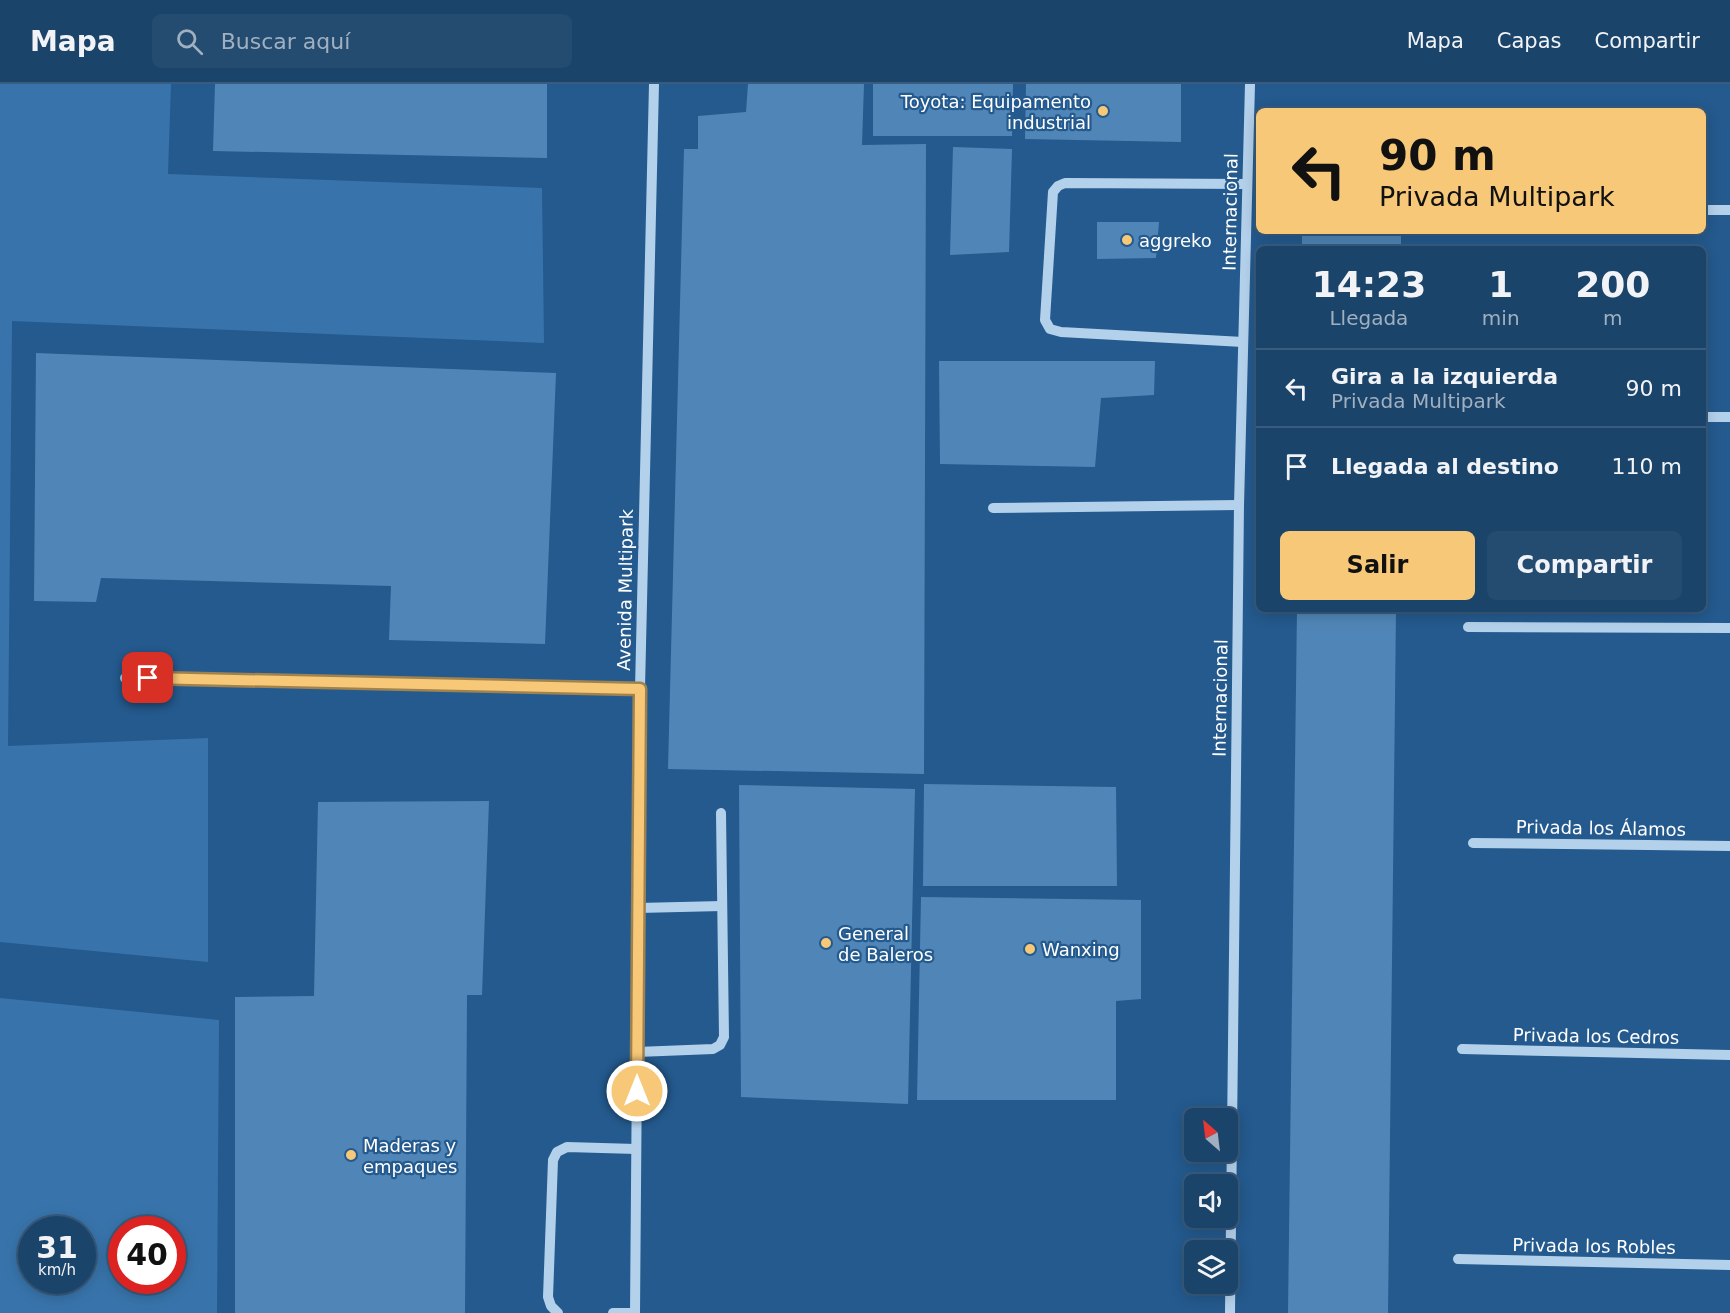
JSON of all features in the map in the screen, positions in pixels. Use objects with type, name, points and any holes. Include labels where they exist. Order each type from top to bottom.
[{"type":"street","name":"Avenida Multipark","points":[[635,1313],[640,689],[654,84]]},
{"type":"street","name":"Internacional","points":[[1230,1313],[1239,505],[1250,84]]},
{"type":"street","points":[[1243,342],[1061,332],[1050,328],[1045,320],[1053,192],[1058,186],[1065,183],[1247,184]]},
{"type":"street","points":[[1706,210],[1730,210]]},
{"type":"street","points":[[1706,417],[1730,417]]},
{"type":"street","points":[[993,508],[1239,505]]},
{"type":"street","points":[[1467,627],[1730,628]]},
{"type":"street","points":[[125,678],[640,689]]},
{"type":"street","points":[[637,1052],[713,1049],[720,1046],[724,1037],[721,813]]},
{"type":"street","name":"Privada los Álamos","points":[[1473,843],[1730,846]]},
{"type":"street","points":[[638,908],[723,906]]},
{"type":"street","name":"Privada los Cedros","points":[[1462,1049],[1730,1055]]},
{"type":"street","points":[[558,1313],[551,1306],[548,1297],[553,1160],[557,1152],[567,1147],[636,1149]]},
{"type":"street","name":"Privada los Robles","points":[[1458,1260],[1730,1265]]},
{"type":"street","points":[[613,1313],[635,1313]]},
{"type":"shaded area","points":[[0,84],[171,84],[168,174],[542,188],[544,343],[12,321],[8,746],[208,738],[208,962],[0,942]]},
{"type":"shaded area","points":[[0,998],[219,1020],[217,1313],[0,1313]]},
{"type":"building","points":[[215,84],[547,84],[547,158],[213,151]]},
{"type":"building","points":[[748,84],[864,84],[862,145],[926,144],[924,774],[668,769],[684,149],[698,149],[698,116],[746,112]]},
{"type":"building","points":[[873,84],[1013,84],[1012,136],[873,136]]},
{"type":"building","name":"Toyota: Equipamento industrial","points":[[1026,84],[1181,84],[1181,142],[1025,139]]},
{"type":"building","points":[[953,147],[1012,149],[1009,252],[950,255]]},
{"type":"building","name":"aggreko","points":[[1097,222],[1159,222],[1156,258],[1097,259]]},
{"type":"building","points":[[1302,234],[1401,234],[1401,246],[1302,246]]},
{"type":"building","points":[[36,353],[556,373],[545,644],[389,640],[391,586],[101,578],[96,602],[34,601]]},
{"type":"building","points":[[939,361],[1155,361],[1154,395],[1101,398],[1095,467],[940,464]]},
{"type":"building","points":[[1297,612],[1396,612],[1388,1313],[1288,1313]]},
{"type":"building","points":[[924,784],[1116,787],[1117,886],[923,886]]},
{"type":"building","name":"General de Baleros","points":[[739,785],[915,789],[908,1104],[741,1097]]},
{"type":"building","name":"Maderas y empaques","points":[[489,801],[482,995],[467,995],[465,1313],[235,1313],[235,997],[314,996],[318,802]]},
{"type":"building","name":"Wanxing","points":[[921,897],[1141,900],[1141,999],[1116,1001],[1116,1100],[917,1100]]},
{"type":"place","name":"Toyota: Equipamento industrial","points":[[1103,111]]},
{"type":"place","name":"aggreko","points":[[1127,240]]},
{"type":"place","name":"General de Baleros","points":[[826,943]]},
{"type":"place","name":"Wanxing","points":[[1030,949]]},
{"type":"place","name":"Maderas y empaques","points":[[351,1155]]},
{"type":"route","points":[[148,678],[640,689],[637,1091]]}]
